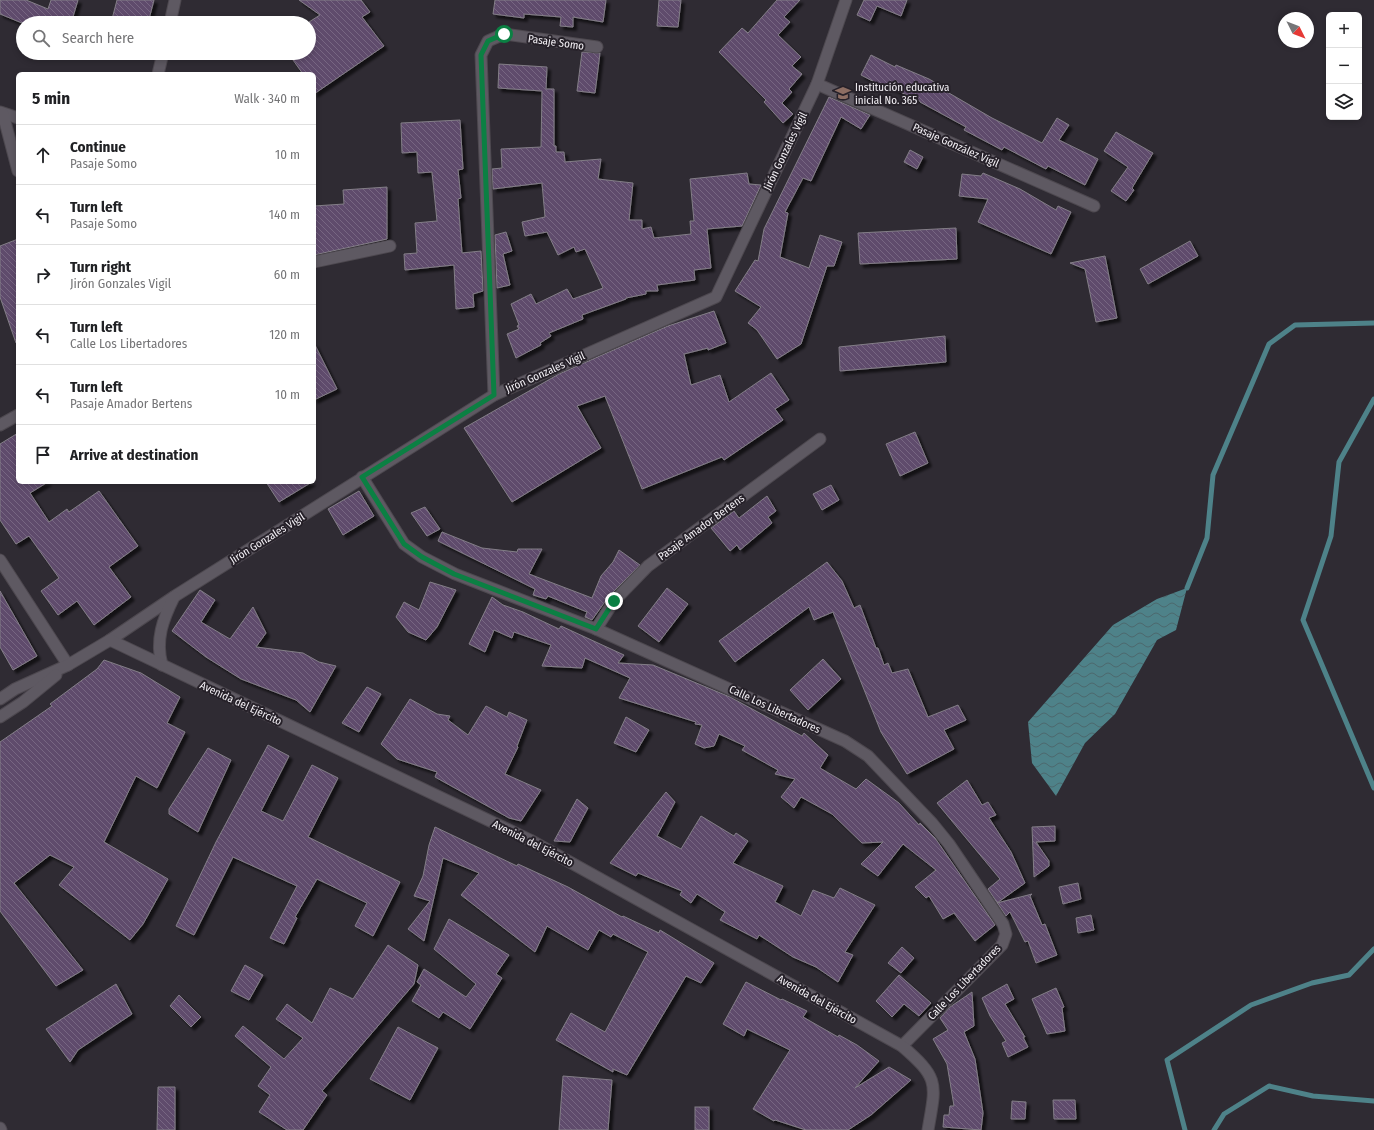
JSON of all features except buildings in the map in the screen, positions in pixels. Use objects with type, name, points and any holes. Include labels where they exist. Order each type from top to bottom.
[{"type":"street","points":[[172,16],[175,0]]},
{"type":"street","name":"Jirón Gonzales Vigil","points":[[110,640],[175,596],[494,395],[716,297],[817,84],[846,0]]},
{"type":"street","name":"Pasaje Somo","points":[[494,395],[481,55],[488,41],[504,34],[597,47]]},
{"type":"street","points":[[158,72],[161,60]]},
{"type":"street","name":"Pasaje González Vigil","points":[[817,84],[1094,206]]},
{"type":"street","points":[[1,113],[16,117]]},
{"type":"street","points":[[1,113],[16,164]]},
{"type":"street","points":[[316,262],[390,246]]},
{"type":"street","points":[[0,425],[16,416]]},
{"type":"street","name":"Pasaje Amador Bertens","points":[[596,629],[614,601],[648,566],[820,439]]},
{"type":"street","name":"Calle Los Libertadores","points":[[362,477],[404,544],[422,557],[454,574],[596,629],[845,741],[868,756],[932,823],[949,844],[1003,924],[1006,934],[1002,944],[902,1046]]},
{"type":"street","points":[[0,560],[68,665]]},
{"type":"street","points":[[162,665],[158,652],[161,626],[175,596]]},
{"type":"street","points":[[0,699],[15,689],[68,665],[110,640]]},
{"type":"street","name":"Avenida del Ejército","points":[[110,640],[530,840],[902,1046],[918,1060],[934,1084],[934,1095],[928,1130]]},
{"type":"street","points":[[0,717],[23,702],[68,665]]},
{"type":"water","points":[[1187,588],[1176,630],[1157,640],[1115,714],[1085,743],[1056,796],[1032,763],[1028,722],[1113,625],[1157,599]]},
{"type":"waterway","points":[[1187,588],[1207,538],[1213,475],[1269,344],[1295,325],[1374,323]]},
{"type":"waterway","points":[[1374,399],[1339,462],[1331,536],[1303,620],[1374,788]]},
{"type":"waterway","points":[[1185,1130],[1167,1060],[1251,1005],[1312,983],[1349,975],[1374,949]]},
{"type":"waterway","points":[[1214,1130],[1224,1114],[1269,1086],[1313,1096],[1374,1101]]},
{"type":"place","name":"Institución educativa inicial No. 365","points":[[843,93]]},
{"type":"route","points":[[504,34],[488,41],[481,55],[494,395],[362,477],[404,544],[422,557],[454,574],[596,629],[614,601]]}]
